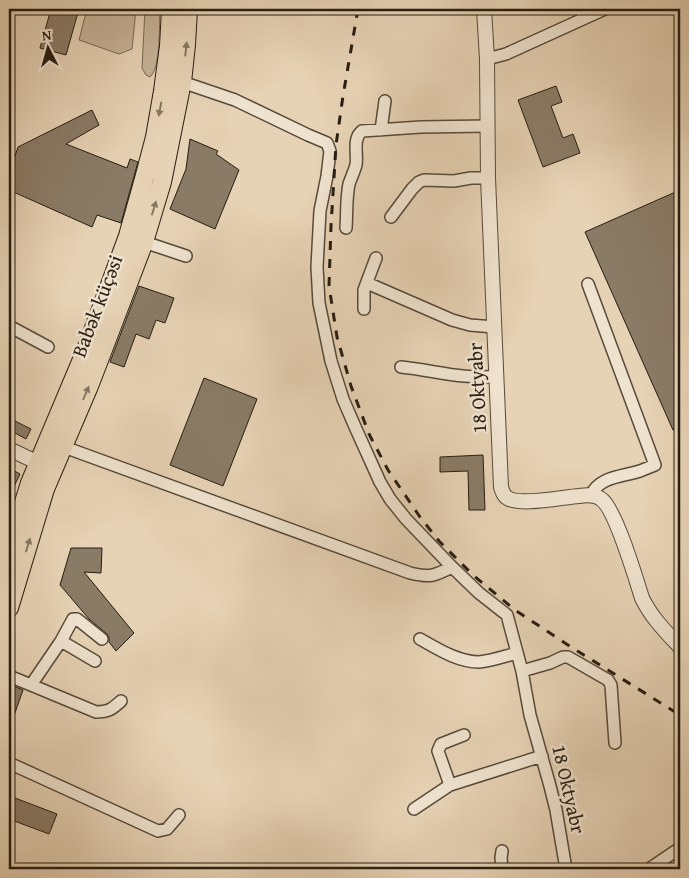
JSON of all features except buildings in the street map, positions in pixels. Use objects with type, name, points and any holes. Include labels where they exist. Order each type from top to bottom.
[{"type":"main road","name":"Babək küçəsi","points":[[9,608],[39,508],[46,467],[128,236],[144,179],[164,91],[171,9]]},
{"type":"main road","name":"Babək küçəsi","points":[[9,550],[30,483],[64,447],[144,242],[162,182],[182,82],[188,9]]},
{"type":"street","name":"18 Oktyabr","points":[[484,9],[487,59],[488,178],[501,487],[507,498],[522,502],[592,495]]},
{"type":"street","points":[[487,59],[506,54],[605,9]]},
{"type":"street","name":"18 Oktyabr","points":[[182,82],[235,100],[327,143],[330,151],[320,211],[317,267],[319,303],[331,361],[343,399],[380,482],[390,499],[406,519],[452,567],[507,615],[522,671],[530,716],[556,810],[566,869]]},
{"type":"street","points":[[381,130],[385,101]]},
{"type":"street","points":[[346,228],[349,186],[356,166],[356,138],[362,131],[421,127],[488,126]]},
{"type":"street","points":[[391,217],[418,182],[424,180],[454,181],[488,178]]},
{"type":"street","points":[[144,242],[186,256]]},
{"type":"street","points":[[364,309],[364,290],[376,258]]},
{"type":"street","points":[[367,283],[452,320],[470,325],[494,327]]},
{"type":"street","points":[[588,284],[655,464],[640,471],[606,480],[594,489],[592,495],[606,502],[613,515],[647,608],[680,647]]},
{"type":"street","points":[[9,326],[48,347]]},
{"type":"street","points":[[401,367],[469,377],[484,378],[497,376]]},
{"type":"street","points":[[64,447],[410,573],[425,577],[434,576],[452,567]]},
{"type":"street","points":[[9,449],[46,467]]},
{"type":"street","points":[[31,684],[61,641],[73,619],[77,619],[102,639]]},
{"type":"street","points":[[420,639],[454,656],[479,662],[517,653]]},
{"type":"street","points":[[61,641],[95,661]]},
{"type":"street","points":[[522,671],[568,657],[608,680],[611,685],[615,744]]},
{"type":"street","points":[[9,676],[96,712],[110,710],[121,701]]},
{"type":"street","points":[[450,785],[438,751],[441,744],[464,735]]},
{"type":"street","points":[[414,809],[450,785],[542,756]]},
{"type":"street","points":[[9,764],[158,830],[166,829],[179,815]]},
{"type":"street","points":[[648,869],[680,848]]},
{"type":"street","points":[[502,851],[502,869]]},
{"type":"shaded area","points":[[87,9],[136,9],[132,49],[119,54],[79,40]]},
{"type":"shaded area","points":[[145,9],[160,9],[158,55],[154,72],[150,77],[146,75],[142,68]]},
{"type":"railway","points":[[358,9],[336,145],[329,286],[337,337],[351,386],[369,434],[388,470],[420,517],[439,541],[474,576],[515,610],[680,715]]}]
